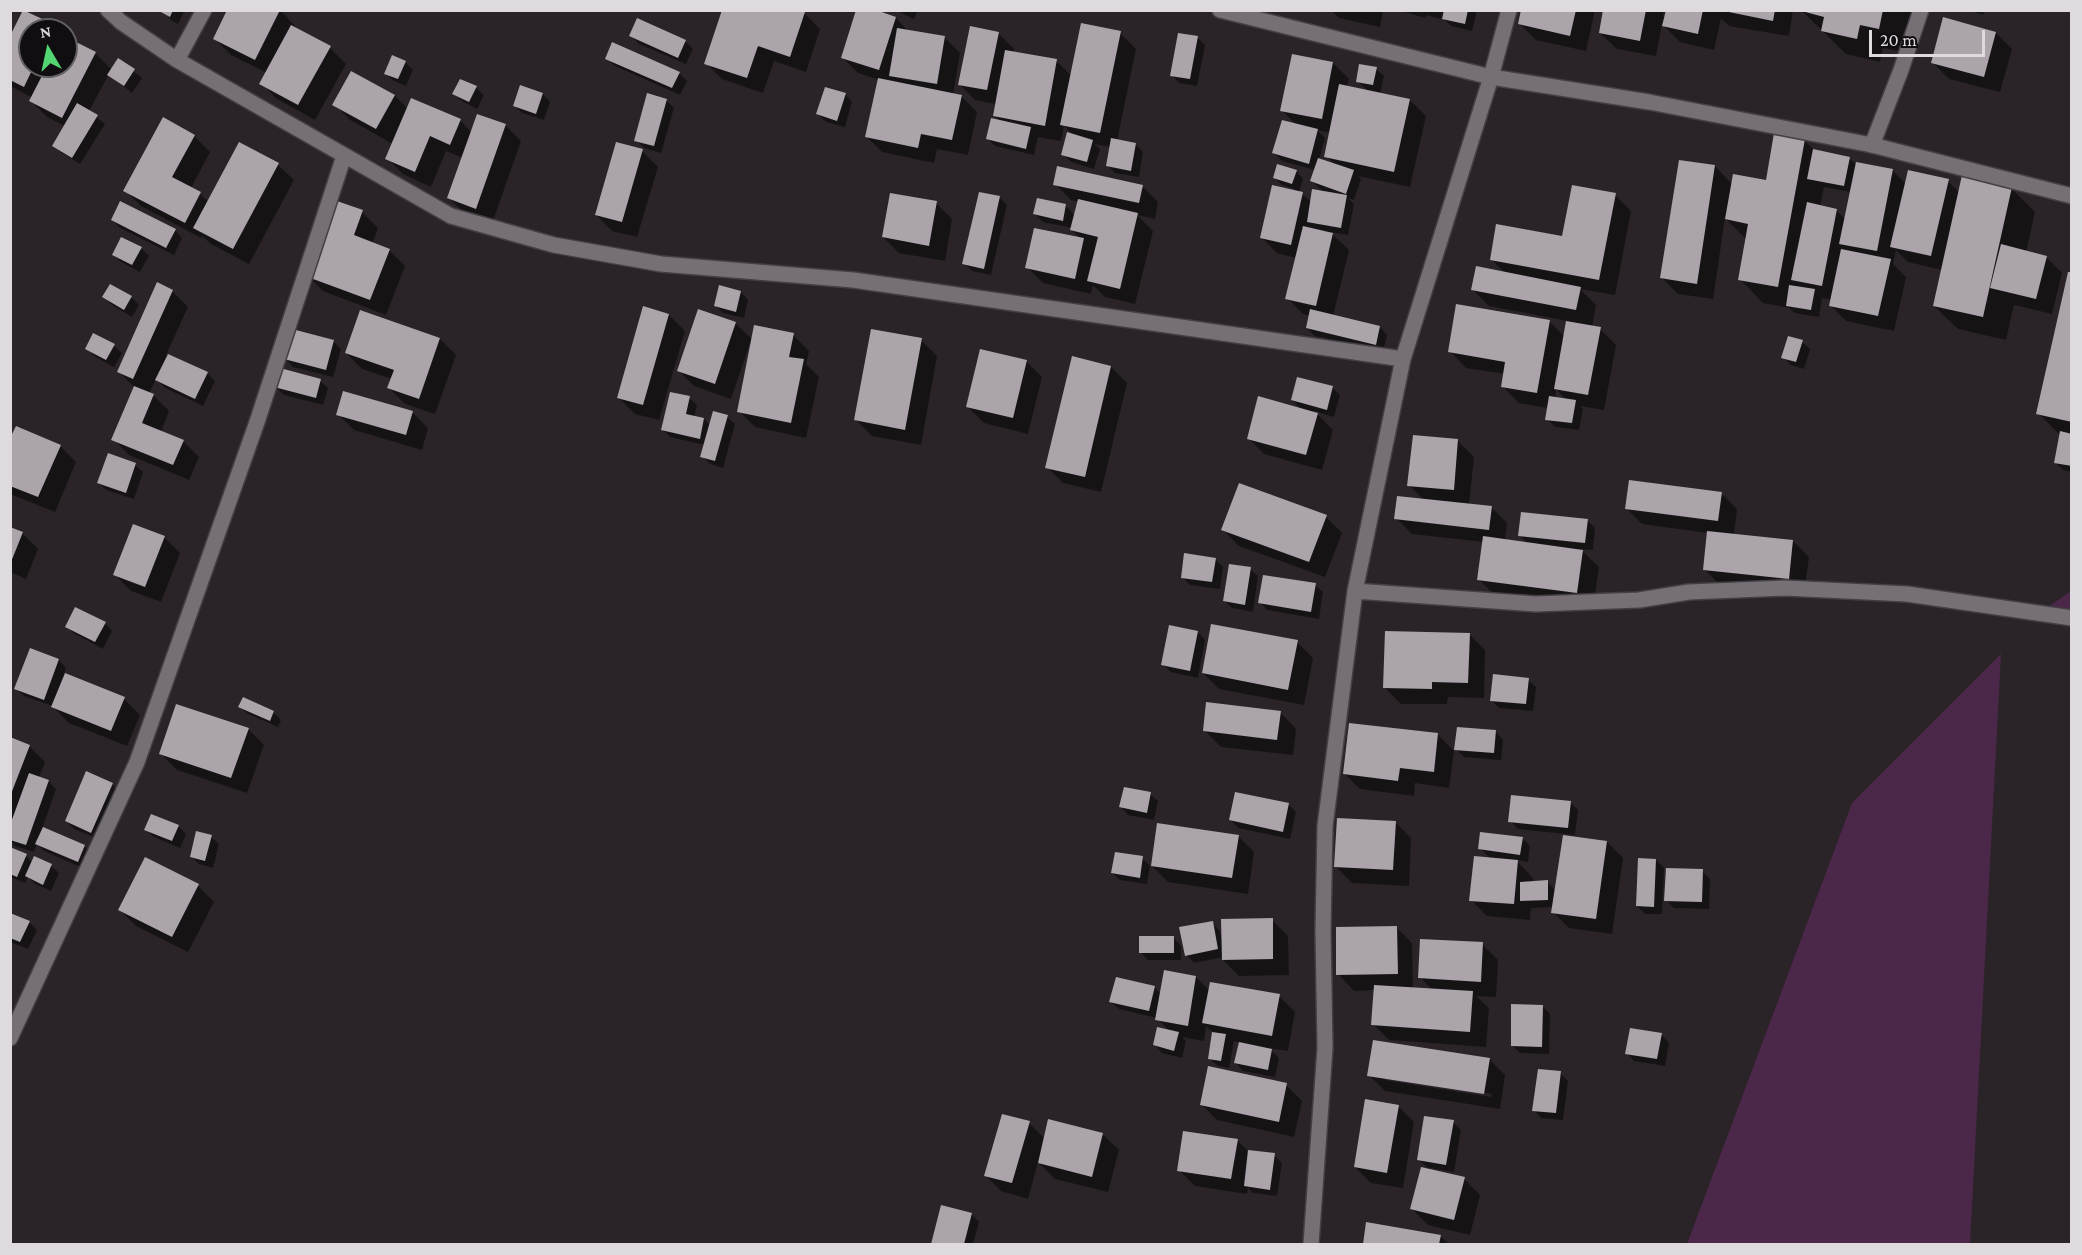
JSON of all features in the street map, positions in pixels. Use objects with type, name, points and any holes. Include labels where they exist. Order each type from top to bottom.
[{"type":"street","points":[[108,10],[121,22],[177,60],[451,216],[554,245],[661,264],[864,281],[1403,359]]},
{"type":"street","points":[[177,60],[204,10]]},
{"type":"street","points":[[1220,10],[1491,77],[1649,102],[1872,145],[2072,196]]},
{"type":"street","points":[[1311,1245],[1325,1048],[1323,931],[1325,826],[1355,591],[1403,359],[1491,77],[1509,10]]},
{"type":"street","points":[[1872,145],[1921,10]]},
{"type":"street","points":[[10,1038],[137,762],[257,422],[344,156]]},
{"type":"street","points":[[1355,591],[1536,604],[1639,600],[1689,592],[1785,588],[1907,594],[2072,618]]},
{"type":"shaded area","points":[[2071,591],[2071,612],[2048,607]]},
{"type":"shaded area","points":[[2001,654],[1970,1244],[1687,1244],[1852,803]]},
{"type":"building","points":[[23,10],[40,18],[19,18]]},
{"type":"building","points":[[162,10],[173,10],[170,17],[161,12]]},
{"type":"building","points":[[227,10],[280,10],[255,60],[213,39]]},
{"type":"building","points":[[722,10],[801,10],[805,12],[790,57],[758,46],[747,78],[704,64]]},
{"type":"building","points":[[856,10],[876,10],[896,17],[879,70],[841,58]]},
{"type":"building","points":[[1444,10],[1468,10],[1465,24],[1442,19]]},
{"type":"building","points":[[1521,10],[1576,10],[1570,36],[1518,24]]},
{"type":"building","points":[[1603,10],[1646,10],[1640,41],[1599,33]]},
{"type":"building","points":[[1666,10],[1703,10],[1698,34],[1662,26]]},
{"type":"building","points":[[1719,10],[1775,10],[1773,21]]},
{"type":"building","points":[[1798,10],[1883,10],[1879,29],[1860,25],[1857,39],[1821,31],[1824,17]]},
{"type":"building","points":[[1943,17],[1996,32],[1984,77],[1931,63]]},
{"type":"building","points":[[637,18],[686,40],[678,58],[629,36]]},
{"type":"building","points":[[18,20],[18,78],[28,78],[24,87],[10,80],[10,36]]},
{"type":"building","points":[[1081,23],[1121,31],[1100,133],[1060,125]]},
{"type":"building","points":[[291,25],[331,46],[298,105],[259,84]]},
{"type":"building","points":[[970,26],[999,32],[987,90],[958,85]]},
{"type":"building","points":[[897,28],[945,36],[937,84],[889,76]]},
{"type":"building","points":[[1178,33],[1198,36],[1190,79],[1170,76]]},
{"type":"building","points":[[612,42],[680,72],[672,88],[605,59]]},
{"type":"building","points":[[78,43],[96,52],[62,118],[29,101],[41,78],[78,78]]},
{"type":"building","points":[[1005,50],[1057,59],[1045,126],[993,116]]},
{"type":"building","points":[[1292,54],[1333,62],[1322,119],[1280,111]]},
{"type":"building","points":[[392,55],[406,61],[398,79],[384,74]]},
{"type":"building","points":[[118,58],[135,69],[124,86],[107,75]]},
{"type":"building","points":[[1359,64],[1377,67],[1373,85],[1356,82]]},
{"type":"building","points":[[351,71],[395,95],[376,129],[332,105]]},
{"type":"building","points":[[878,78],[962,95],[952,140],[921,134],[918,148],[865,137]]},
{"type":"building","points":[[460,79],[477,86],[469,102],[452,94]]},
{"type":"building","points":[[1339,84],[1410,99],[1394,172],[1324,157]]},
{"type":"building","points":[[520,85],[543,93],[536,114],[513,106]]},
{"type":"building","points":[[825,87],[846,93],[837,121],[816,114]]},
{"type":"building","points":[[647,93],[667,99],[654,146],[634,141]]},
{"type":"building","points":[[411,98],[461,119],[450,145],[430,136],[415,172],[385,159]]},
{"type":"building","points":[[77,103],[98,115],[72,158],[52,146]]},
{"type":"building","points":[[477,114],[506,124],[476,209],[447,198]]},
{"type":"building","points":[[163,117],[195,135],[172,177],[201,192],[185,223],[123,191]]},
{"type":"building","points":[[991,118],[1031,127],[1026,149],[986,139]]},
{"type":"building","points":[[1282,120],[1318,129],[1309,164],[1272,153]]},
{"type":"building","points":[[1067,132],[1093,140],[1087,162],[1061,155]]},
{"type":"building","points":[[1774,133],[1805,139],[1778,287],[1738,280],[1748,224],[1725,219],[1733,174],[1766,180]]},
{"type":"building","points":[[1111,138],[1136,143],[1131,171],[1106,166]]},
{"type":"building","points":[[239,142],[279,163],[233,249],[193,228]]},
{"type":"building","points":[[616,142],[643,149],[622,222],[595,215]]},
{"type":"building","points":[[1813,149],[1850,157],[1844,186],[1807,179]]},
{"type":"building","points":[[1318,158],[1354,170],[1346,194],[1310,181]]},
{"type":"building","points":[[1679,160],[1715,165],[1697,284],[1660,278]]},
{"type":"building","points":[[1856,162],[1893,169],[1877,251],[1839,244]]},
{"type":"building","points":[[1277,164],[1297,170],[1292,184],[1273,178]]},
{"type":"building","points":[[1057,166],[1143,185],[1139,203],[1053,185]]},
{"type":"building","points":[[1908,170],[1949,179],[1931,256],[1890,247]]},
{"type":"building","points":[[1962,175],[2012,187],[1983,317],[1933,306]]},
{"type":"building","points":[[1272,185],[1303,192],[1291,245],[1260,238]]},
{"type":"building","points":[[1572,185],[1616,193],[1599,280],[1490,260],[1496,224],[1562,236]]},
{"type":"building","points":[[1312,189],[1347,195],[1341,228],[1307,222]]},
{"type":"building","points":[[979,192],[1000,196],[984,269],[962,264]]},
{"type":"building","points":[[890,193],[937,201],[929,246],[882,237]]},
{"type":"building","points":[[1037,198],[1066,204],[1063,221],[1033,214]]},
{"type":"building","points":[[1078,199],[1138,213],[1120,289],[1087,281],[1098,237],[1070,230]]},
{"type":"building","points":[[334,200],[363,210],[354,235],[390,249],[370,300],[305,276]]},
{"type":"building","points":[[120,201],[176,229],[166,248],[111,220]]},
{"type":"building","points":[[1807,202],[1837,209],[1822,286],[1791,280]]},
{"type":"building","points":[[1303,226],[1333,233],[1316,306],[1285,299]]},
{"type":"building","points":[[1034,228],[1084,238],[1075,279],[1025,268]]},
{"type":"building","points":[[121,237],[142,247],[132,265],[112,255]]},
{"type":"building","points":[[2001,244],[2047,256],[2036,299],[1990,288]]},
{"type":"building","points":[[1841,249],[1891,259],[1878,316],[1829,306]]},
{"type":"building","points":[[1476,266],[1581,287],[1576,310],[1471,290]]},
{"type":"building","points":[[2068,272],[2072,272],[2072,422],[2036,414]]},
{"type":"building","points":[[157,282],[173,290],[133,379],[117,372]]},
{"type":"building","points":[[110,284],[132,296],[124,310],[102,297]]},
{"type":"building","points":[[719,285],[741,291],[736,312],[714,306]]},
{"type":"building","points":[[1789,285],[1815,289],[1811,310],[1786,306]]},
{"type":"building","points":[[1456,304],[1550,320],[1537,393],[1501,387],[1505,362],[1448,352]]},
{"type":"building","points":[[643,306],[669,314],[643,405],[617,398]]},
{"type":"building","points":[[698,309],[736,322],[715,384],[677,371]]},
{"type":"building","points":[[1310,309],[1380,326],[1376,345],[1306,328]]},
{"type":"building","points":[[360,310],[440,338],[419,399],[387,388],[394,370],[345,353]]},
{"type":"building","points":[[1566,321],[1601,327],[1588,395],[1554,389]]},
{"type":"building","points":[[754,325],[794,333],[789,357],[804,359],[791,423],[737,412]]},
{"type":"building","points":[[292,329],[334,340],[326,370],[284,359]]},
{"type":"building","points":[[871,329],[922,338],[905,430],[854,420]]},
{"type":"building","points":[[93,333],[115,344],[106,360],[85,349]]},
{"type":"building","points":[[1788,336],[1803,340],[1796,362],[1781,358]]},
{"type":"building","points":[[980,349],[1027,360],[1013,418],[966,407]]},
{"type":"building","points":[[168,354],[208,372],[195,399],[155,380]]},
{"type":"building","points":[[1072,356],[1111,366],[1085,477],[1045,468]]},
{"type":"building","points":[[280,368],[321,379],[316,398],[274,387]]},
{"type":"building","points":[[1297,377],[1333,386],[1327,410],[1291,400]]},
{"type":"building","points":[[134,386],[154,394],[142,423],[184,440],[173,465],[111,440]]},
{"type":"building","points":[[343,391],[413,411],[406,435],[336,415]]},
{"type":"building","points":[[670,392],[690,396],[686,414],[704,418],[700,439],[661,430]]},
{"type":"building","points":[[1258,396],[1318,413],[1306,455],[1247,439]]},
{"type":"building","points":[[1549,396],[1576,400],[1572,423],[1545,420]]},
{"type":"building","points":[[713,411],[728,415],[715,461],[700,457]]},
{"type":"building","points":[[16,426],[61,445],[38,497],[10,486],[10,438]]},
{"type":"building","points":[[2060,431],[2072,434],[2072,466],[2054,463]]},
{"type":"building","points":[[1413,435],[1458,439],[1454,490],[1407,486]]},
{"type":"building","points":[[108,453],[136,463],[126,493],[97,483]]},
{"type":"building","points":[[1629,480],[1722,492],[1718,521],[1625,509]]},
{"type":"building","points":[[1239,483],[1327,515],[1309,562],[1221,530]]},
{"type":"building","points":[[1397,496],[1492,506],[1489,530],[1394,519]]},
{"type":"building","points":[[1521,512],[1588,519],[1585,543],[1518,536]]},
{"type":"building","points":[[133,524],[165,536],[145,587],[113,575]]},
{"type":"building","points":[[10,527],[23,532],[11,562],[10,562]]},
{"type":"building","points":[[1707,531],[1793,540],[1789,579],[1703,570]]},
{"type":"building","points":[[1483,536],[1583,550],[1577,593],[1477,580]]},
{"type":"building","points":[[1184,553],[1216,558],[1212,582],[1181,578]]},
{"type":"building","points":[[1229,564],[1251,567],[1245,605],[1223,601]]},
{"type":"building","points":[[1263,575],[1316,583],[1311,612],[1258,603]]},
{"type":"building","points":[[75,607],[106,622],[95,642],[65,627]]},
{"type":"building","points":[[1211,624],[1298,640],[1288,690],[1202,673]]},
{"type":"building","points":[[1169,625],[1198,631],[1190,671],[1161,665]]},
{"type":"building","points":[[1385,631],[1470,633],[1468,683],[1432,682],[1432,689],[1383,688]]},
{"type":"building","points":[[30,648],[59,659],[44,700],[14,689]]},
{"type":"building","points":[[65,673],[125,697],[111,731],[51,707]]},
{"type":"building","points":[[1493,674],[1529,678],[1526,704],[1490,701]]},
{"type":"building","points":[[243,697],[274,711],[270,721],[238,707]]},
{"type":"building","points":[[1206,702],[1281,711],[1277,740],[1203,731]]},
{"type":"building","points":[[176,704],[249,728],[231,778],[159,754]]},
{"type":"building","points":[[1349,723],[1438,733],[1434,772],[1400,768],[1398,781],[1343,774]]},
{"type":"building","points":[[1457,727],[1496,730],[1494,753],[1454,750]]},
{"type":"building","points":[[10,737],[30,745],[11,794],[10,794]]},
{"type":"building","points":[[86,771],[113,783],[91,833],[65,821]]},
{"type":"building","points":[[29,773],[49,780],[26,845],[10,840],[10,825]]},
{"type":"building","points":[[1124,787],[1151,792],[1147,813],[1119,807]]},
{"type":"building","points":[[1235,792],[1289,803],[1283,832],[1229,820]]},
{"type":"building","points":[[1511,795],[1571,801],[1568,828],[1508,822]]},
{"type":"building","points":[[151,814],[179,825],[172,841],[144,830]]},
{"type":"building","points":[[1337,818],[1396,821],[1393,870],[1334,867]]},
{"type":"building","points":[[1157,823],[1239,835],[1232,878],[1151,866]]},
{"type":"building","points":[[43,827],[85,845],[78,862],[35,844]]},
{"type":"building","points":[[196,831],[212,835],[205,861],[190,857]]},
{"type":"building","points":[[1480,832],[1523,837],[1520,855],[1478,849]]},
{"type":"building","points":[[1563,835],[1607,841],[1596,919],[1551,913]]},
{"type":"building","points":[[10,847],[27,854],[17,877],[10,874]]},
{"type":"building","points":[[1115,852],[1143,856],[1140,878],[1111,873]]},
{"type":"building","points":[[34,856],[52,864],[43,885],[25,876]]},
{"type":"building","points":[[1474,856],[1518,860],[1514,904],[1469,901]]},
{"type":"building","points":[[145,857],[199,884],[172,937],[118,910]]},
{"type":"building","points":[[1638,858],[1656,859],[1654,907],[1636,906]]},
{"type":"building","points":[[1666,868],[1703,869],[1702,902],[1664,901]]},
{"type":"building","points":[[1548,880],[1548,900],[1520,901],[1520,882]]},
{"type":"building","points":[[10,913],[30,921],[20,942],[10,938]]},
{"type":"building","points":[[1273,918],[1273,959],[1222,960],[1221,919]]},
{"type":"building","points":[[1213,921],[1218,949],[1185,956],[1179,927]]},
{"type":"building","points":[[1397,926],[1398,974],[1336,975],[1336,927]]},
{"type":"building","points":[[1139,936],[1174,936],[1174,953],[1139,953]]},
{"type":"building","points":[[1420,939],[1483,942],[1481,982],[1418,978]]},
{"type":"building","points":[[1164,970],[1196,976],[1188,1026],[1155,1020]]},
{"type":"building","points":[[1116,977],[1155,986],[1149,1011],[1109,1002]]},
{"type":"building","points":[[1210,982],[1280,994],[1272,1036],[1202,1023]]},
{"type":"building","points":[[1374,985],[1473,991],[1470,1032],[1371,1025]]},
{"type":"building","points":[[1511,1004],[1543,1005],[1542,1047],[1511,1046]]},
{"type":"building","points":[[1157,1027],[1179,1032],[1174,1051],[1153,1045]]},
{"type":"building","points":[[1630,1028],[1662,1033],[1657,1059],[1625,1054]]},
{"type":"building","points":[[1212,1032],[1226,1034],[1221,1061],[1208,1059]]},
{"type":"building","points":[[1373,1040],[1490,1058],[1484,1094],[1367,1076]]},
{"type":"building","points":[[1239,1042],[1272,1049],[1268,1070],[1234,1063]]},
{"type":"building","points":[[1208,1066],[1287,1083],[1279,1122],[1200,1105]]},
{"type":"building","points":[[1538,1069],[1561,1071],[1556,1113],[1532,1111]]},
{"type":"building","points":[[1365,1099],[1399,1105],[1387,1173],[1354,1167]]},
{"type":"building","points":[[1002,1114],[1030,1121],[1012,1183],[984,1176]]},
{"type":"building","points":[[1424,1116],[1454,1120],[1446,1165],[1417,1160]]},
{"type":"building","points":[[1048,1119],[1103,1133],[1092,1177],[1038,1163]]},
{"type":"building","points":[[1183,1131],[1238,1139],[1231,1179],[1177,1171]]},
{"type":"building","points":[[1248,1150],[1275,1153],[1270,1190],[1244,1186]]},
{"type":"building","points":[[1421,1167],[1465,1177],[1454,1220],[1410,1209]]},
{"type":"building","points":[[941,1205],[972,1213],[964,1244],[931,1244]]},
{"type":"building","points":[[1366,1222],[1441,1235],[1439,1244],[1363,1244]]}]
